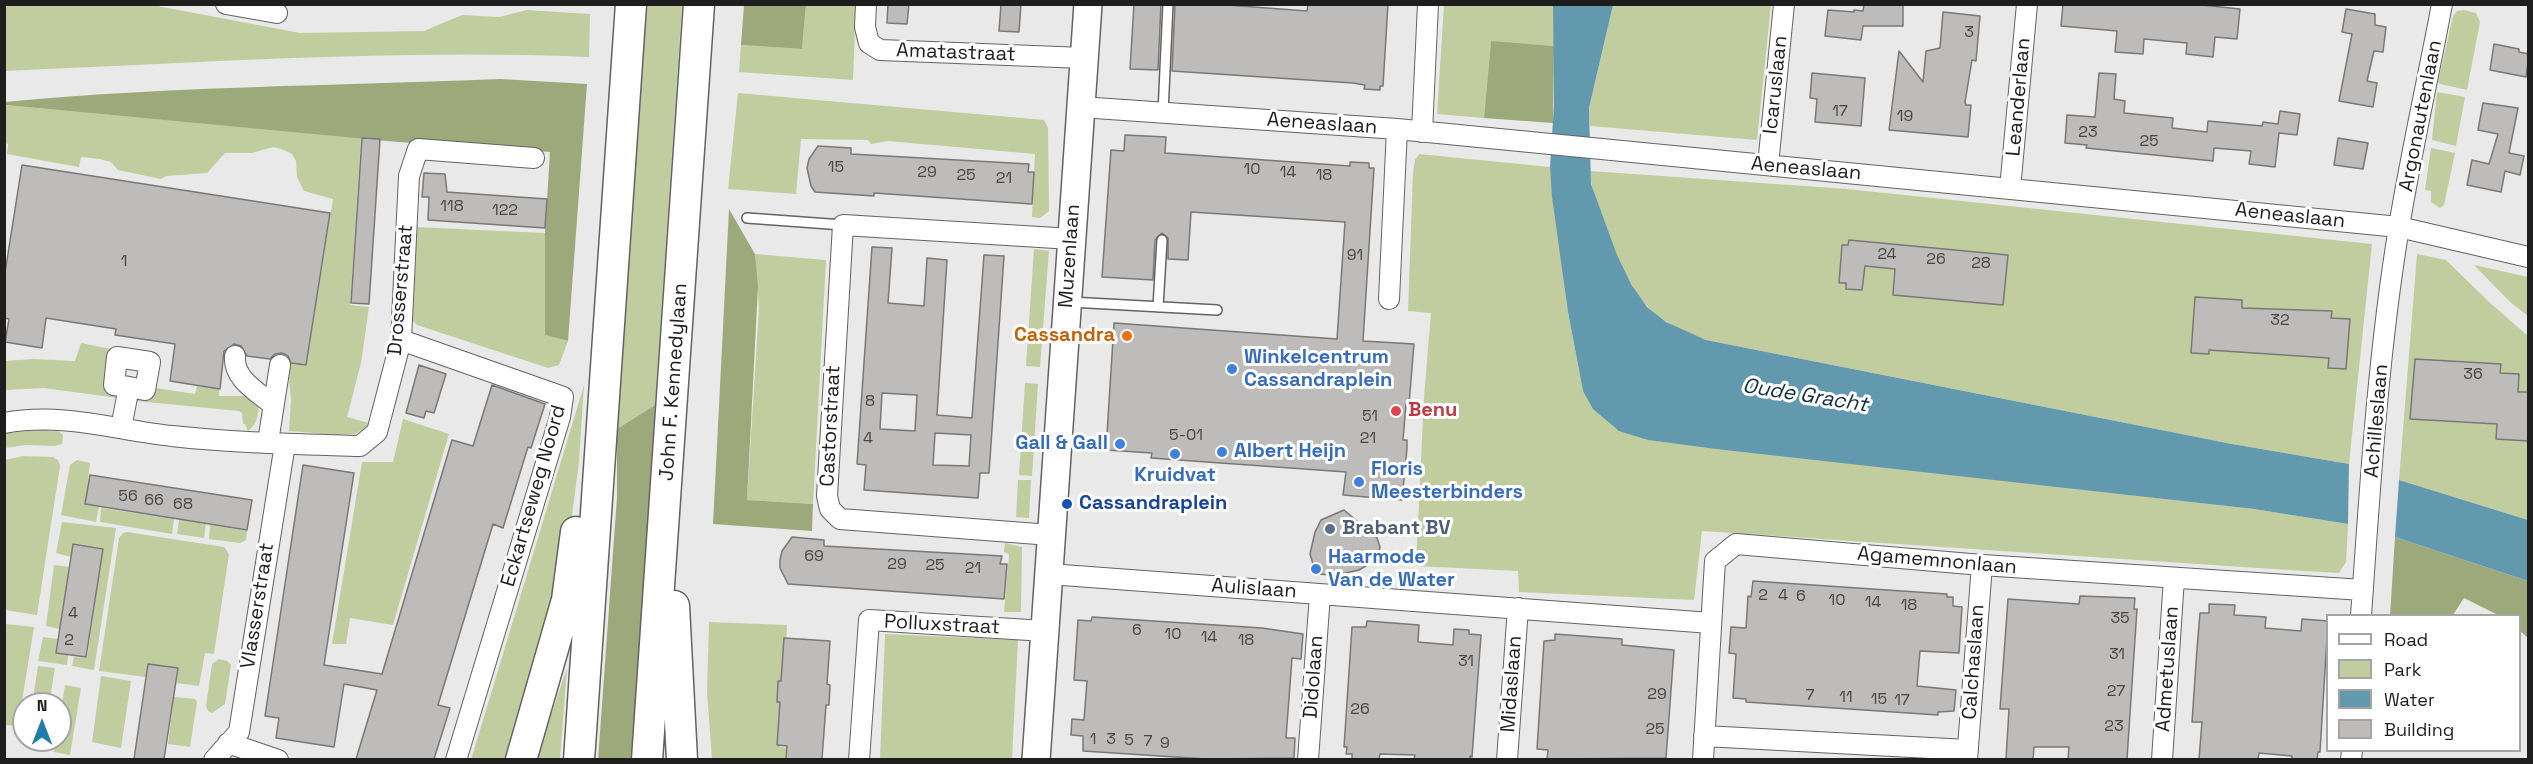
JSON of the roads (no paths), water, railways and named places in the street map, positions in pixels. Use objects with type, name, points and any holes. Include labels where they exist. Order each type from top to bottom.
[{"type":"main road","points":[[579,759],[631,4]]},
{"type":"main road","name":"John F. Kennedylaan","points":[[647,759],[699,4]]},
{"type":"main road","points":[[520,759],[567,600],[576,532],[600,442]]},
{"type":"main road","points":[[667,483],[682,759]]},
{"type":"street","points":[[226,4],[277,13]]},
{"type":"street","name":"Amatastraat","points":[[866,4],[865,27],[870,44],[880,50],[1084,58]]},
{"type":"street","name":"Muzenlaan","points":[[1036,759],[1088,4]]},
{"type":"street","points":[[1422,132],[1428,4]]},
{"type":"street","name":"Icaruslaan","points":[[1768,165],[1784,4]]},
{"type":"street","name":"Leanderlaan","points":[[2010,189],[2027,4]]},
{"type":"street","name":"Argonautenlaan","points":[[2399,227],[2442,4]]},
{"type":"street","name":"Aeneaslaan","points":[[1081,107],[1397,129],[2399,227],[2529,257]]},
{"type":"street","points":[[1389,298],[1397,129]]},
{"type":"street","name":"Drosserstraat","points":[[4,423],[24,419],[67,419],[172,436],[360,446],[377,432],[400,340],[409,176],[418,149],[534,158]]},
{"type":"street","points":[[843,225],[1072,238]]},
{"type":"street","name":"Castorstraat","points":[[843,225],[826,496],[830,509],[840,519],[1051,535]]},
{"type":"street","name":"Achilleslaan","points":[[2361,614],[2373,455],[2388,307],[2399,227]]},
{"type":"street","name":"Eckartseweg Noord","points":[[400,340],[563,398],[560,417],[456,759]]},
{"type":"street","points":[[235,356],[234,364],[241,378],[273,405]]},
{"type":"street","points":[[276,443],[273,405],[279,365]]},
{"type":"street","points":[[121,428],[129,387]]},
{"type":"street","name":"Vlasserstraat","points":[[214,759],[239,732],[276,443]]},
{"type":"street","name":"Agamemnonlaan","points":[[1703,759],[1715,561],[1736,544],[1982,565],[2363,590]]},
{"type":"street","name":"Calchaslaan","points":[[1968,755],[1982,565]]},
{"type":"street","name":"Aulislaan","points":[[1049,574],[1711,623]]},
{"type":"street","name":"Admetuslaan","points":[[2162,759],[2174,578]]},
{"type":"street","name":"Didolaan","points":[[1308,759],[1320,594]]},
{"type":"street","name":"Midaslaan","points":[[1507,759],[1518,608]]},
{"type":"street","name":"Polluxstraat","points":[[859,759],[869,620],[1045,631]]},
{"type":"street","points":[[1704,736],[1861,752],[1968,755]]},
{"type":"street","points":[[228,743],[278,759]]},
{"type":"lane","points":[[1163,113],[1168,4]]},
{"type":"lane","points":[[747,218],[843,225]]},
{"type":"lane","points":[[1158,307],[1162,240]]},
{"type":"lane","points":[[1067,302],[1217,310]]},
{"type":"water","name":"Oude Gracht","points":[[1553,5],[1613,5],[1589,108],[1591,184],[1617,255],[1631,284],[1647,307],[1666,322],[1706,340],[2232,444],[2349,464],[2348,524],[2254,509],[1716,449],[1648,440],[1619,431],[1593,409],[1583,391],[1568,312],[1550,167],[1554,105]]},
{"type":"water","points":[[2399,480],[2528,520],[2528,581],[2395,537]]},
{"type":"place","name":"Cassandra","points":[[1127,336]]},
{"type":"place","name":"Winkelcentrum Cassandraplein","points":[[1232,369]]},
{"type":"place","name":"Benu","points":[[1396,411]]},
{"type":"place","name":"Gall & Gall","points":[[1120,444]]},
{"type":"place","name":"Albert Heijn","points":[[1222,452]]},
{"type":"place","name":"Kruidvat","points":[[1175,454]]},
{"type":"place","name":"Floris Meesterbinders","points":[[1359,482]]},
{"type":"place","name":"Cassandraplein","points":[[1067,504]]},
{"type":"place","name":"Brabant BV","points":[[1330,529]]},
{"type":"place","name":"Haarmode Van de Water","points":[[1316,569]]}]
